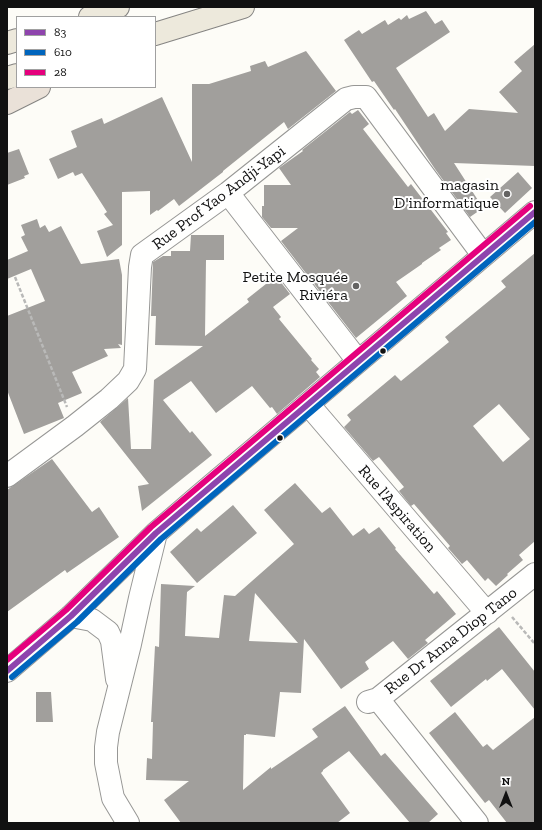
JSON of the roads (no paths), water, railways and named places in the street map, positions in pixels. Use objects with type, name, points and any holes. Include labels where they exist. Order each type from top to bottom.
[{"type":"highway","points":[[7,103],[37,88]]},
{"type":"main road","points":[[93,16],[118,7]]},
{"type":"main road","points":[[156,34],[243,7]]},
{"type":"street","name":"Rue Prof Yao Andji-Yapi","points":[[7,476],[75,426],[128,381],[135,369],[140,267],[142,255],[228,193],[346,99],[366,97],[483,255]]},
{"type":"street","points":[[228,193],[358,361]]},
{"type":"street","points":[[7,671],[72,616],[156,533],[535,212]]},
{"type":"street","name":"Rue l'Aspiration","points":[[308,404],[494,608]]},
{"type":"street","points":[[128,823],[113,798],[106,763],[108,732],[156,533]]},
{"type":"street","name":"Rue Dr Anna Diop Tano","points":[[477,823],[373,700],[494,608],[535,574]]},
{"type":"street","points":[[72,616],[92,620],[108,632],[112,641],[118,694]]},
{"type":"place","name":"magasin D'informatique","points":[[507,194]]},
{"type":"place","name":"Petite Mosquée Riviéra","points":[[356,286]]}]
